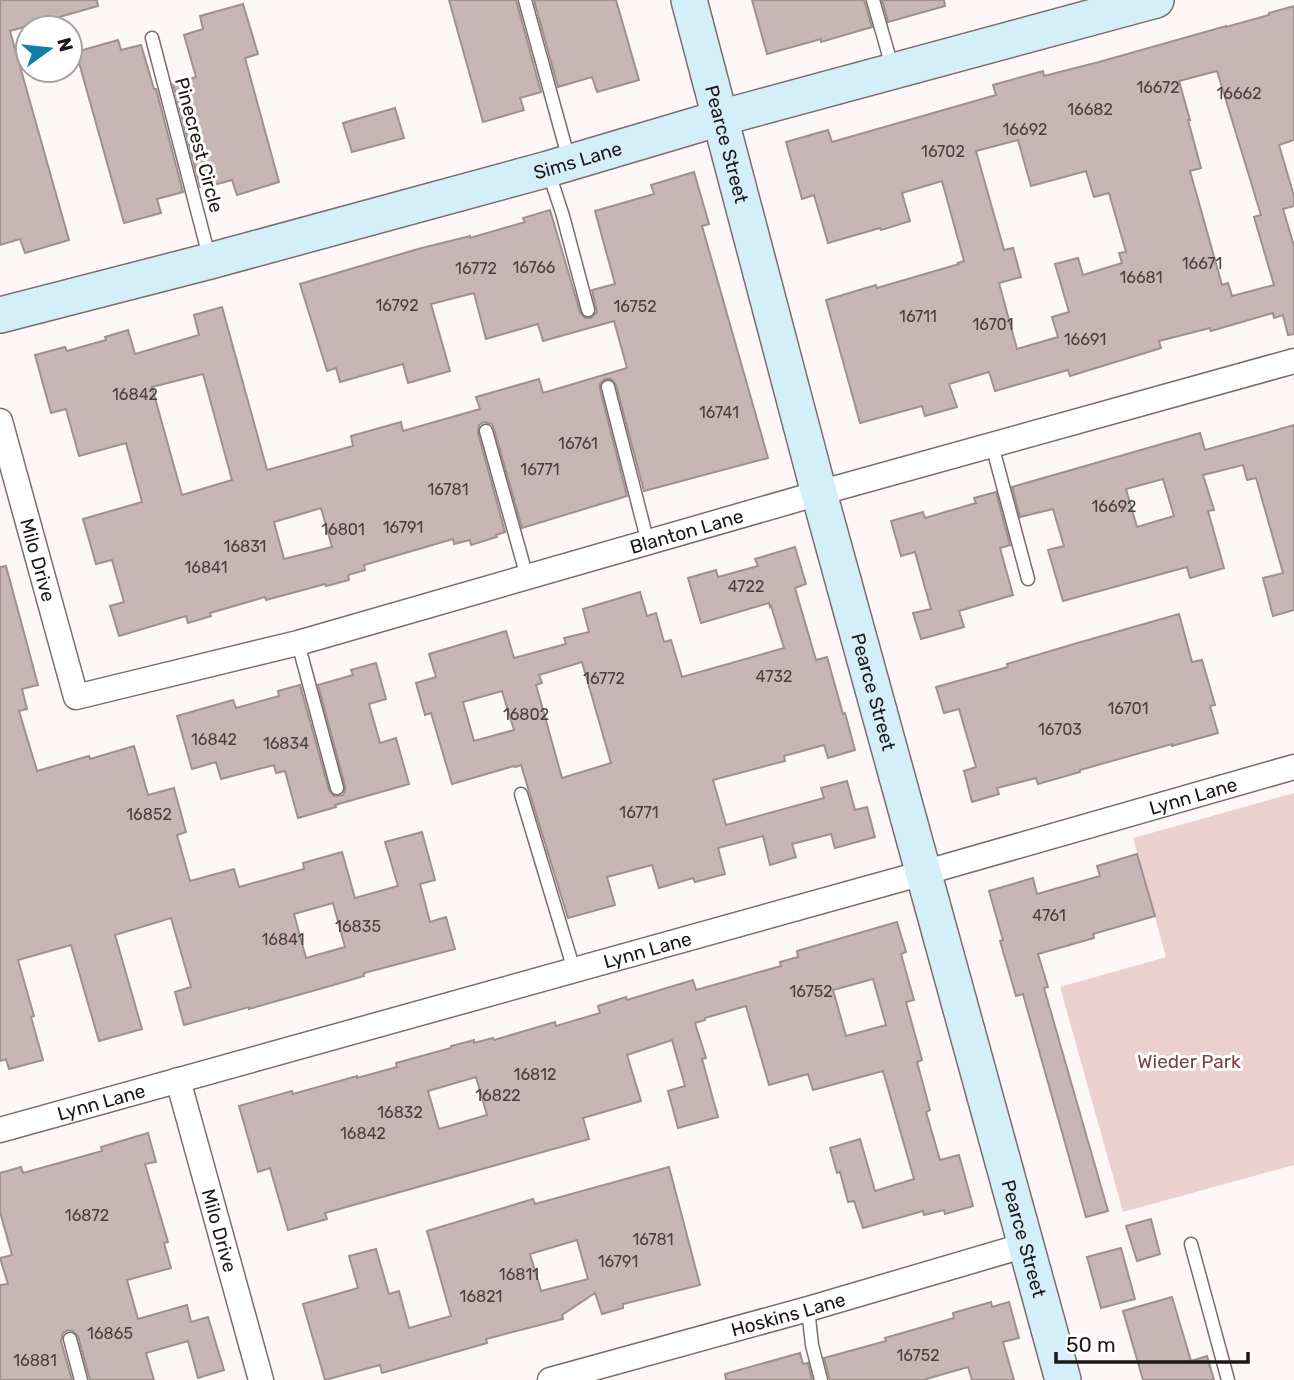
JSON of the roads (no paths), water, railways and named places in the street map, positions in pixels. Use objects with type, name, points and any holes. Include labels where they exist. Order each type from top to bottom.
[{"type":"street","name":"Pearce Street","points":[[689,0],[819,493],[1063,1380]]},
{"type":"street","name":"Sims Lane","points":[[0,315],[559,166],[720,118],[1156,0]]},
{"type":"street","name":"Blanton Lane","points":[[76,697],[298,643],[1294,360]]},
{"type":"street","name":"Milo Drive","points":[[0,421],[76,697]]},
{"type":"street","name":"Lynn Lane","points":[[0,1130],[1294,767]]},
{"type":"street","name":"Milo Drive","points":[[178,1080],[261,1380]]},
{"type":"street","name":"Hoskins Lane","points":[[550,1380],[1026,1245]]},
{"type":"lane","points":[[525,0],[559,166],[563,216],[588,310]]},
{"type":"lane","points":[[873,0],[893,72]]},
{"type":"lane","name":"Pinecrest Circle","points":[[152,38],[210,261]]},
{"type":"lane","points":[[608,387],[648,543]]},
{"type":"lane","points":[[486,431],[527,577]]},
{"type":"lane","points":[[992,445],[1028,579]]},
{"type":"lane","points":[[298,643],[337,788]]},
{"type":"lane","points":[[521,794],[574,970]]},
{"type":"lane","points":[[1191,1244],[1228,1380]]},
{"type":"lane","points":[[808,1309],[812,1345],[821,1380]]},
{"type":"lane","points":[[70,1339],[81,1380]]},
{"type":"park label","name":"Wieder Park","points":[[1189,1061]]}]
